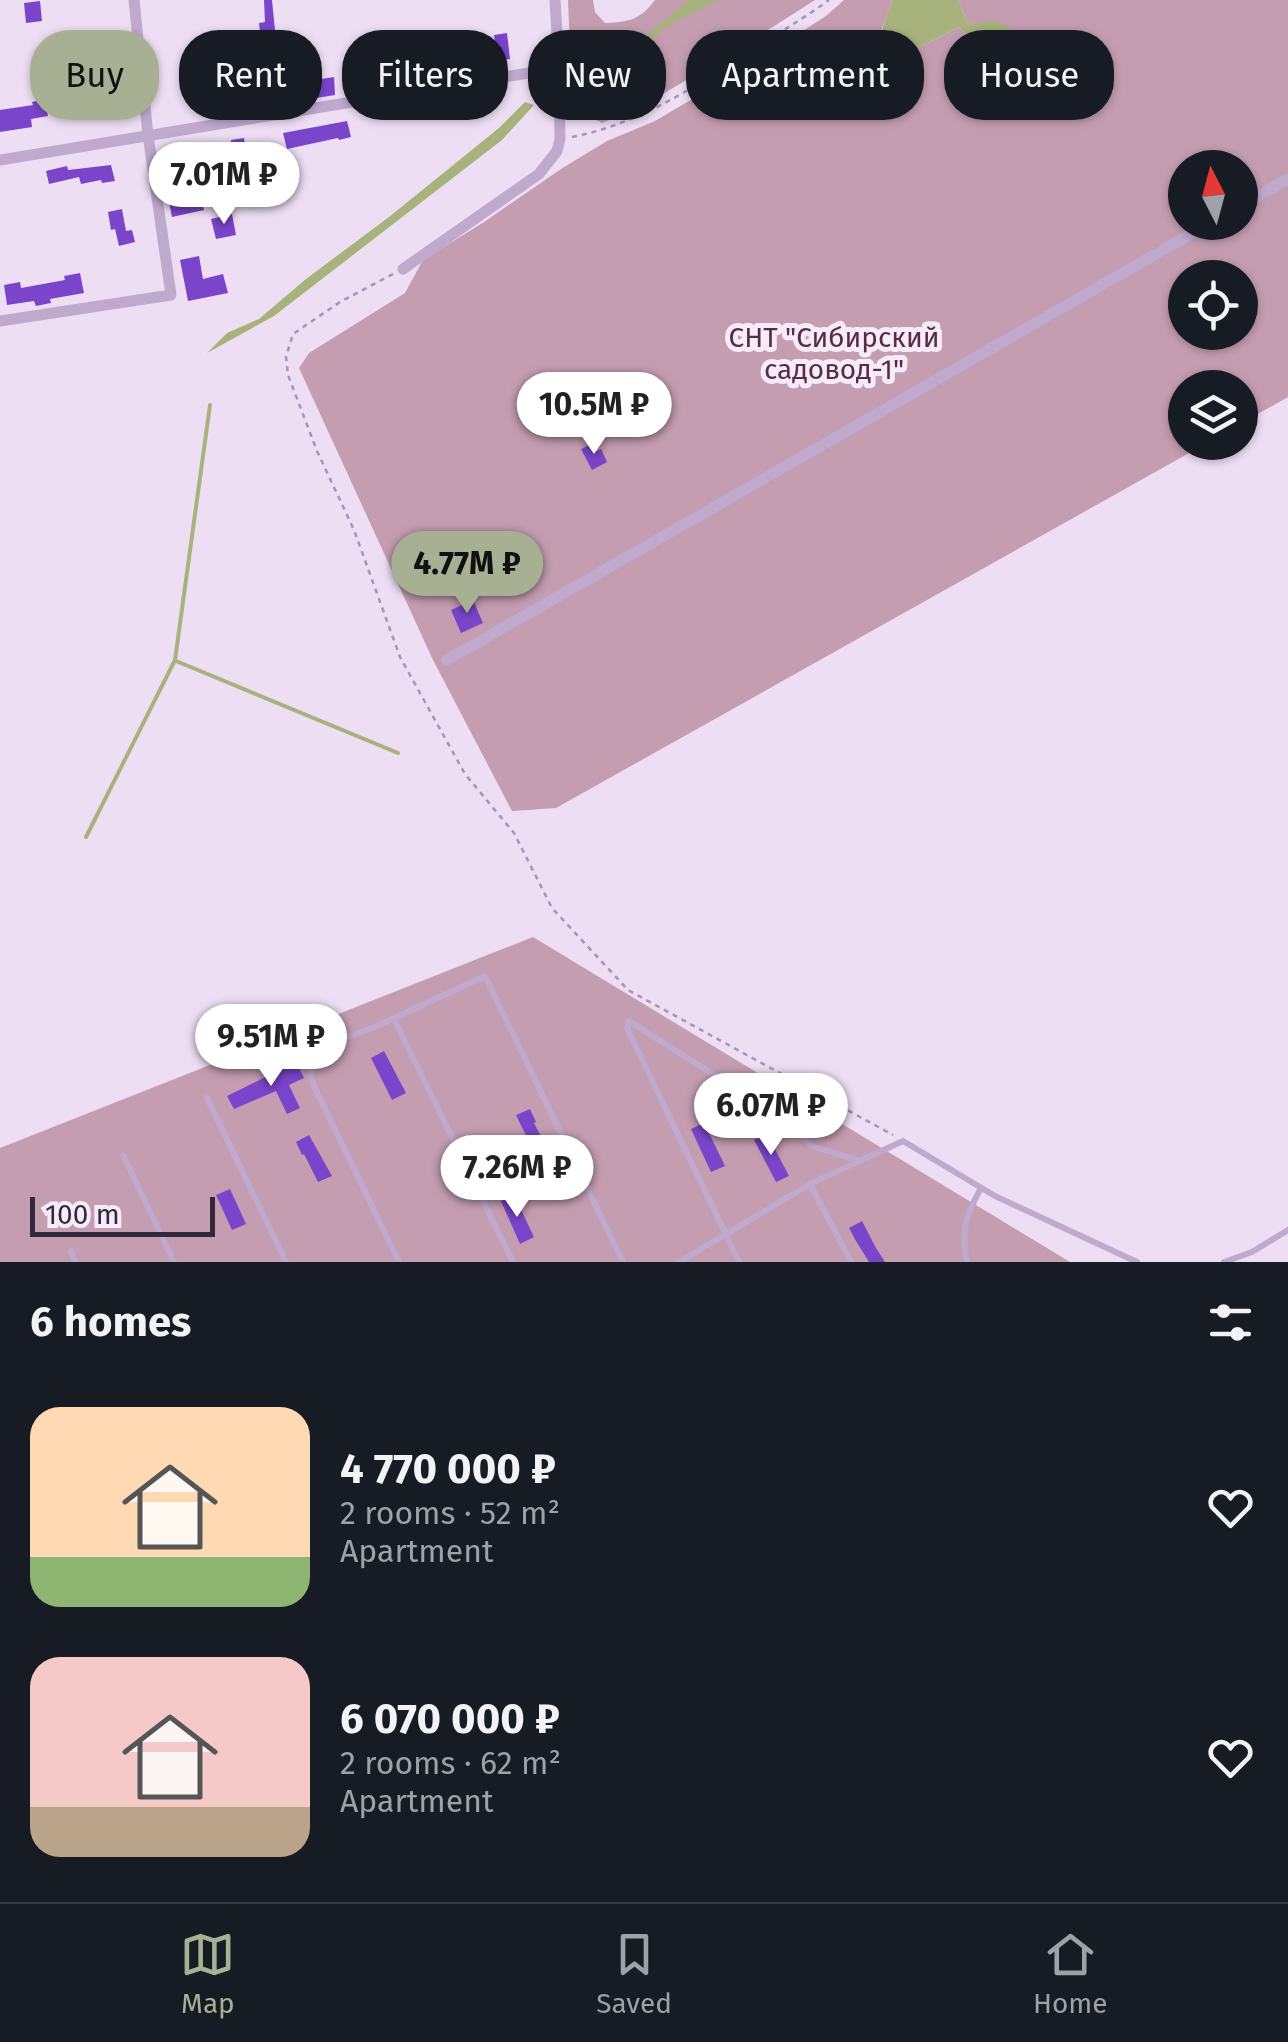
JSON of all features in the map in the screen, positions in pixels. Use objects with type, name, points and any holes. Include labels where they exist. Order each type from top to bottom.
[{"type":"street","points":[[0,321],[171,295],[134,0]]},
{"type":"street","points":[[554,0],[556,30]]},
{"type":"street","points":[[0,160],[528,73]]},
{"type":"street","points":[[403,269],[540,174],[558,145],[558,120]]},
{"type":"street","points":[[1258,196],[1288,179]]},
{"type":"street","points":[[447,660],[1181,240]]},
{"type":"lane","points":[[398,1262],[311,1078],[312,1061],[324,1046],[394,1019],[484,976],[623,1262]]},
{"type":"lane","points":[[394,1019],[513,1262]]},
{"type":"lane","points":[[738,1262],[626,1028],[630,1021],[774,1112],[812,1146],[860,1160]]},
{"type":"lane","points":[[207,1098],[286,1262]]},
{"type":"lane","points":[[679,1262],[810,1184],[903,1141],[981,1188],[1137,1262]]},
{"type":"lane","points":[[124,1155],[174,1262]]},
{"type":"lane","points":[[810,1184],[851,1262]]},
{"type":"lane","points":[[967,1262],[962,1238],[981,1188]]},
{"type":"lane","points":[[1224,1262],[1252,1252],[1288,1230]]},
{"type":"lane","points":[[71,1251],[75,1262]]},
{"type":"path","points":[[558,145],[650,112],[829,0]]},
{"type":"path","points":[[403,269],[340,302],[292,334],[286,357],[288,375],[317,452],[354,530],[400,656],[465,774],[514,834],[552,908],[628,990],[903,1141]]},
{"type":"green space","points":[[568,0],[593,0],[595,12],[605,23],[633,19],[655,0],[815,0],[768,30],[686,30],[686,80],[666,92],[666,30],[570,30]]},
{"type":"green space","name":"СНТ \"Сибирский садовод-1\"","points":[[844,0],[893,0],[881,30],[804,30]]},
{"type":"green space","name":"СНТ \"Сибирский садовод-1\"","points":[[958,0],[1288,0],[1288,397],[1258,414],[1258,370],[1168,370],[1168,460],[1177,460],[556,808],[512,811],[433,660],[299,368],[309,353],[405,293],[423,260],[607,141],[657,120],[666,120],[666,115],[686,103],[686,120],[924,120],[924,44],[944,34],[944,120],[1114,120],[1114,30],[980,30],[981,23],[968,24]]},
{"type":"green space","points":[[533,937],[1070,1262],[0,1262],[0,1148]]},
{"type":"shaded area","points":[[689,0],[719,0],[662,30],[653,30]]},
{"type":"shaded area","points":[[893,0],[958,0],[968,24],[995,20],[1011,30],[959,27],[944,30],[944,34],[924,44],[924,30],[882,30]]},
{"type":"shaded area","points":[[528,103],[528,112],[502,140],[274,316],[207,353],[227,333],[259,319]]},
{"type":"building","points":[[264,0],[272,0],[275,30],[260,30],[259,23],[265,22]]},
{"type":"building","points":[[40,1],[42,21],[26,23],[24,3]]},
{"type":"building","points":[[334,77],[335,95],[322,97],[322,79]]},
{"type":"building","points":[[30,105],[32,127],[0,132],[0,110]]},
{"type":"building","points":[[347,121],[351,137],[287,149],[283,133]]},
{"type":"building","points":[[244,138],[246,154],[206,163],[204,146]]},
{"type":"building","points":[[111,165],[115,181],[102,183],[101,180],[81,184],[79,177],[49,184],[46,171],[67,166],[68,170]]},
{"type":"building","points":[[200,195],[204,210],[172,217],[169,202]]},
{"type":"building","points":[[122,209],[126,231],[132,230],[135,242],[119,246],[108,212]]},
{"type":"building","points":[[232,214],[236,235],[216,239],[211,219]]},
{"type":"building","points":[[199,256],[203,279],[223,274],[228,293],[188,301],[180,260]]},
{"type":"building","points":[[80,273],[84,293],[50,299],[51,303],[36,306],[34,301],[7,305],[4,285],[20,282],[21,288],[65,280],[64,276]]},
{"type":"building","points":[[591,444],[595,452],[601,449],[607,462],[592,470],[581,449]]},
{"type":"building","points":[[473,600],[483,623],[461,633],[451,610]]},
{"type":"building","points":[[384,1051],[406,1093],[392,1100],[371,1058]]},
{"type":"building","points":[[296,1062],[304,1078],[289,1085],[300,1108],[287,1114],[276,1091],[234,1109],[227,1096]]},
{"type":"building","points":[[530,1109],[563,1179],[550,1185],[516,1115]]},
{"type":"building","points":[[704,1123],[725,1166],[711,1172],[691,1129]]},
{"type":"building","points":[[767,1134],[789,1176],[776,1182],[754,1140]]},
{"type":"building","points":[[309,1135],[332,1176],[318,1182],[296,1142]]},
{"type":"building","points":[[230,1189],[246,1224],[232,1230],[216,1195]]},
{"type":"building","points":[[514,1195],[534,1237],[520,1244],[501,1201]]},
{"type":"building","points":[[862,1221],[885,1262],[869,1262],[856,1241],[849,1228]]},
{"type":"waterway","points":[[86,837],[175,660],[210,405]]},
{"type":"waterway","points":[[176,661],[398,753]]}]
